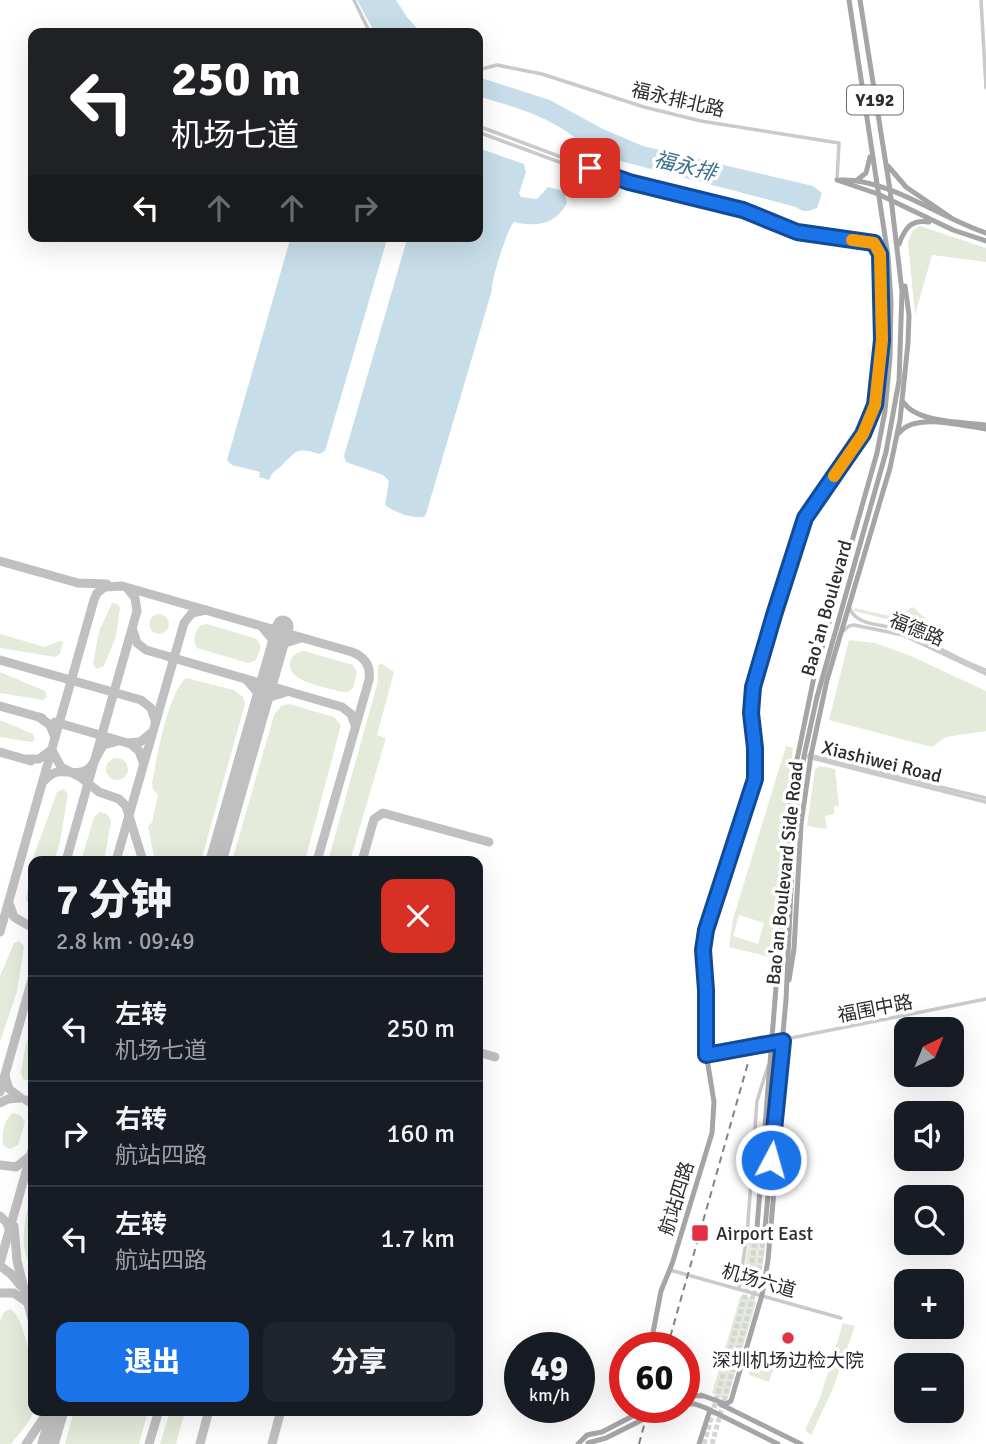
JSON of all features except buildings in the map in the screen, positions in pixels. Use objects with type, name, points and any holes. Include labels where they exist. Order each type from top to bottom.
[{"type":"main road","name":"Bao'an Boulevard","points":[[757,1228],[786,834],[797,753],[815,672],[877,453],[885,411],[890,357],[888,256],[849,0]]},
{"type":"main road","name":"Bao'an Boulevard","points":[[765,1228],[786,1000],[794,823],[826,666],[874,499],[894,413],[902,332],[900,259],[860,0]]},
{"type":"main road","points":[[852,181],[862,178],[866,173],[871,150]]},
{"type":"main road","points":[[886,163],[901,183],[962,224]]},
{"type":"main road","points":[[837,180],[890,190],[986,233]]},
{"type":"main road","points":[[837,180],[891,199],[940,225]]},
{"type":"main road","points":[[898,247],[906,229],[914,222],[922,220],[986,241]]},
{"type":"main road","name":"航站四路","points":[[653,1332],[656,1311],[713,1124],[714,1102],[706,1055],[703,950],[706,930],[755,779],[751,713],[753,687],[805,518],[863,434],[875,405],[882,340],[880,254],[874,243],[828,239]]},
{"type":"main road","name":"Bao'an Boulevard Side Road","points":[[808,756],[897,436],[903,402],[909,315],[900,259]]},
{"type":"main road","points":[[903,402],[914,413],[926,417],[986,427]]},
{"type":"main road","points":[[897,436],[907,425],[919,421],[986,427]]},
{"type":"main road","points":[[822,702],[826,666]]},
{"type":"main road","points":[[701,1395],[726,1404],[731,1401],[762,1295],[772,1228],[780,1081]]},
{"type":"main road","points":[[701,1395],[800,1444]]},
{"type":"main road","points":[[700,1406],[778,1444]]},
{"type":"main road","points":[[699,1444],[710,1410]]},
{"type":"main road","points":[[578,1444],[587,1435],[602,1432],[618,1423]]},
{"type":"main road","points":[[588,1443],[606,1438],[635,1423]]},
{"type":"street","points":[[354,0],[368,28]]},
{"type":"street","points":[[981,0],[986,88]]},
{"type":"street","name":"福永排北路","points":[[483,69],[497,65],[542,74],[644,107],[701,121],[839,143],[837,180]]},
{"type":"street","points":[[483,128],[617,178],[743,210],[787,229],[828,239]]},
{"type":"street","points":[[483,134],[627,187],[751,217],[796,236],[828,239]]},
{"type":"street","name":"福德路","points":[[849,603],[853,616],[864,623],[903,635],[986,672]]},
{"type":"street","name":"福德路","points":[[839,637],[849,626],[864,623]]},
{"type":"street","name":"Xiashiwei Road","points":[[797,753],[986,800]]},
{"type":"street","name":"福围中路","points":[[706,1055],[986,999]]},
{"type":"street","points":[[739,1289],[747,1235],[757,1101],[769,1061]]},
{"type":"street","name":"机场六道","points":[[670,1270],[841,1318]]},
{"type":"green space","points":[[920,226],[986,248],[986,262],[932,255],[915,315],[908,242],[912,231]]},
{"type":"green space","points":[[112,603],[118,604],[120,608],[116,636],[104,666],[97,669],[93,664],[99,631]]},
{"type":"green space","points":[[913,607],[941,633],[932,637],[898,622],[854,611],[855,608],[894,617]]},
{"type":"green space","points":[[159,614],[166,617],[169,624],[166,631],[159,634],[152,631],[149,624],[152,617]]},
{"type":"green space","points":[[207,624],[257,639],[261,647],[256,660],[248,663],[197,648],[194,639],[196,633],[201,625]]},
{"type":"green space","points":[[0,634],[45,647],[63,642],[60,654],[55,657],[0,648]]},
{"type":"green space","points":[[849,640],[875,643],[911,656],[986,691],[986,731],[946,737],[932,747],[829,720]]},
{"type":"green space","points":[[304,651],[353,665],[357,672],[353,688],[342,692],[299,678],[290,667],[291,660],[293,656]]},
{"type":"green space","points":[[382,664],[394,672],[377,735],[386,738],[351,856],[329,856],[378,681],[378,665]]},
{"type":"green space","points":[[0,672],[45,691],[47,697],[43,700],[0,693]]},
{"type":"green space","points":[[186,678],[234,690],[243,697],[245,704],[202,856],[154,856],[148,827],[152,822],[158,795],[152,784],[168,712]]},
{"type":"green space","points":[[289,704],[334,717],[341,725],[306,856],[233,856],[274,715],[281,706]]},
{"type":"green space","points":[[0,720],[33,734],[35,740],[31,742],[0,737]]},
{"type":"green space","points":[[786,746],[793,748],[770,957],[729,947],[733,919]],"holes":[[[739,915],[764,923],[758,944],[733,936]]]},
{"type":"green space","points":[[117,758],[125,761],[128,769],[125,777],[117,780],[109,777],[106,769],[109,761]]},
{"type":"green space","points":[[820,766],[835,769],[839,806],[834,806],[834,814],[825,816],[827,829],[807,826],[815,769]]},
{"type":"green space","points":[[63,789],[68,794],[56,856],[34,856],[57,792]]},
{"type":"green space","points":[[100,812],[107,814],[111,821],[105,856],[82,856],[94,817]]},
{"type":"green space","points":[[19,941],[24,946],[17,992],[0,1041],[0,976],[14,943]]},
{"type":"green space","points":[[28,1039],[28,1080],[23,1079],[21,1072]]},
{"type":"green space","points":[[13,1113],[20,1115],[25,1122],[18,1145],[10,1149],[4,1146],[3,1133],[7,1119]]},
{"type":"green space","points":[[28,1206],[28,1259],[24,1240]]},
{"type":"green space","points":[[749,1239],[766,1242],[759,1287],[756,1290],[742,1284]]},
{"type":"green space","points":[[742,1295],[754,1299],[756,1303],[727,1401],[712,1393]]},
{"type":"green space","points":[[10,1309],[16,1315],[28,1350],[28,1416],[32,1416],[11,1444],[0,1444],[0,1320],[4,1312]]},
{"type":"green space","points":[[843,1323],[855,1326],[832,1391],[811,1435],[805,1430],[820,1398]]},
{"type":"green space","points":[[755,1353],[777,1359],[769,1382],[749,1375]]},
{"type":"green space","points":[[72,1416],[147,1416],[139,1444],[65,1444]]},
{"type":"green space","points":[[168,1416],[184,1416],[176,1444],[160,1444]]},
{"type":"water","points":[[357,0],[396,0],[417,28],[372,28]]},
{"type":"water","name":"福永排","points":[[483,79],[550,100],[603,129],[643,146],[813,186],[822,193],[817,208],[804,211],[609,158],[543,118],[483,98]]},
{"type":"water","points":[[483,150],[524,164],[526,172],[519,193],[521,197],[537,199],[548,187],[564,191],[567,203],[551,220],[538,224],[514,222],[511,226],[496,267],[492,290],[424,517],[398,513],[385,505],[389,481],[383,475],[346,462],[344,456],[406,242],[483,242]]},
{"type":"water","points":[[289,242],[386,242],[325,451],[319,454],[296,452],[273,472],[269,480],[259,477],[260,472],[232,465],[227,460]]},
{"type":"taxiway","points":[[0,561],[78,583],[107,584]]},
{"type":"taxiway","points":[[0,932],[94,600],[97,593],[105,587],[122,586],[352,652],[364,659],[369,670],[369,680],[318,856]]},
{"type":"taxiway","points":[[67,856],[137,611],[135,598],[128,589]]},
{"type":"taxiway","points":[[117,856],[184,623],[192,613],[206,610]]},
{"type":"taxiway","points":[[263,628],[273,640],[274,659]]},
{"type":"taxiway","points":[[133,631],[137,643],[146,650],[342,707],[351,714],[355,725]]},
{"type":"taxiway","points":[[276,654],[285,643],[301,638]]},
{"type":"taxiway","points":[[0,660],[141,700],[151,708],[155,720]]},
{"type":"taxiway","points":[[246,679],[258,693],[259,712]]},
{"type":"taxiway","points":[[261,707],[270,697],[286,692]]},
{"type":"taxiway","points":[[0,706],[42,718]]},
{"type":"taxiway","points":[[39,717],[50,725],[55,738]]},
{"type":"taxiway","points":[[55,722],[131,744],[139,751],[143,762]]},
{"type":"taxiway","points":[[128,743],[140,742],[151,733]]},
{"type":"taxiway","points":[[45,780],[56,773],[77,773],[88,769],[104,745],[118,741]]},
{"type":"taxiway","points":[[27,759],[39,759],[51,750]]},
{"type":"taxiway","points":[[0,752],[31,761]]},
{"type":"taxiway","points":[[53,752],[61,767],[99,792],[119,799],[126,806],[141,856]]},
{"type":"taxiway","points":[[363,856],[374,819],[383,813],[489,842]]},
{"type":"taxiway","points":[[9,903],[14,917],[28,925]]},
{"type":"taxiway","points":[[0,1092],[28,994]]},
{"type":"taxiway","points":[[483,1053],[495,1057]]},
{"type":"taxiway","points":[[5,1076],[9,1089],[21,1098]]},
{"type":"taxiway","points":[[0,1103],[20,1098]]},
{"type":"taxiway","points":[[0,1165],[16,1167],[28,1158]]},
{"type":"taxiway","points":[[0,1263],[28,1165]]},
{"type":"taxiway","points":[[0,1216],[7,1223],[10,1232]]},
{"type":"taxiway","points":[[14,1226],[17,1261],[28,1304]]},
{"type":"taxiway","points":[[0,1266],[21,1286]]},
{"type":"taxiway","points":[[0,1293],[14,1293],[27,1302]]},
{"type":"taxiway","points":[[26,1444],[45,1416]]},
{"type":"taxiway","points":[[149,1444],[157,1416]]},
{"type":"taxiway","points":[[200,1444],[207,1416]]},
{"type":"taxiway","points":[[272,1444],[279,1416]]},
{"type":"taxiway","points":[[45,1444],[47,1418]]},
{"type":"runway","points":[[217,856],[283,626]]},
{"type":"runway","points":[[48,1444],[56,1416]]},
{"type":"tunnel","points":[[704,1444],[749,1281],[757,1228]]},
{"type":"tunnel","points":[[712,1444],[758,1278],[765,1228]]},
{"type":"railway","points":[[672,1332],[748,1063]]},
{"type":"railway","points":[[639,1444],[645,1423]]},
{"type":"slow traffic","points":[[834,476],[863,434],[875,405],[882,340],[883,294],[878,247],[874,243],[852,240]]},
{"type":"place","name":"Airport East","points":[[700,1233]]},
{"type":"place","name":"深圳机场边检大院","points":[[788,1338]]},
{"type":"route","points":[[590,168],[629,182],[743,210],[797,232],[874,243],[880,254],[882,340],[875,405],[863,434],[805,518],[774,615],[753,687],[751,713],[755,779],[706,930],[703,950],[706,1055],[783,1041],[771,1160]]}]
